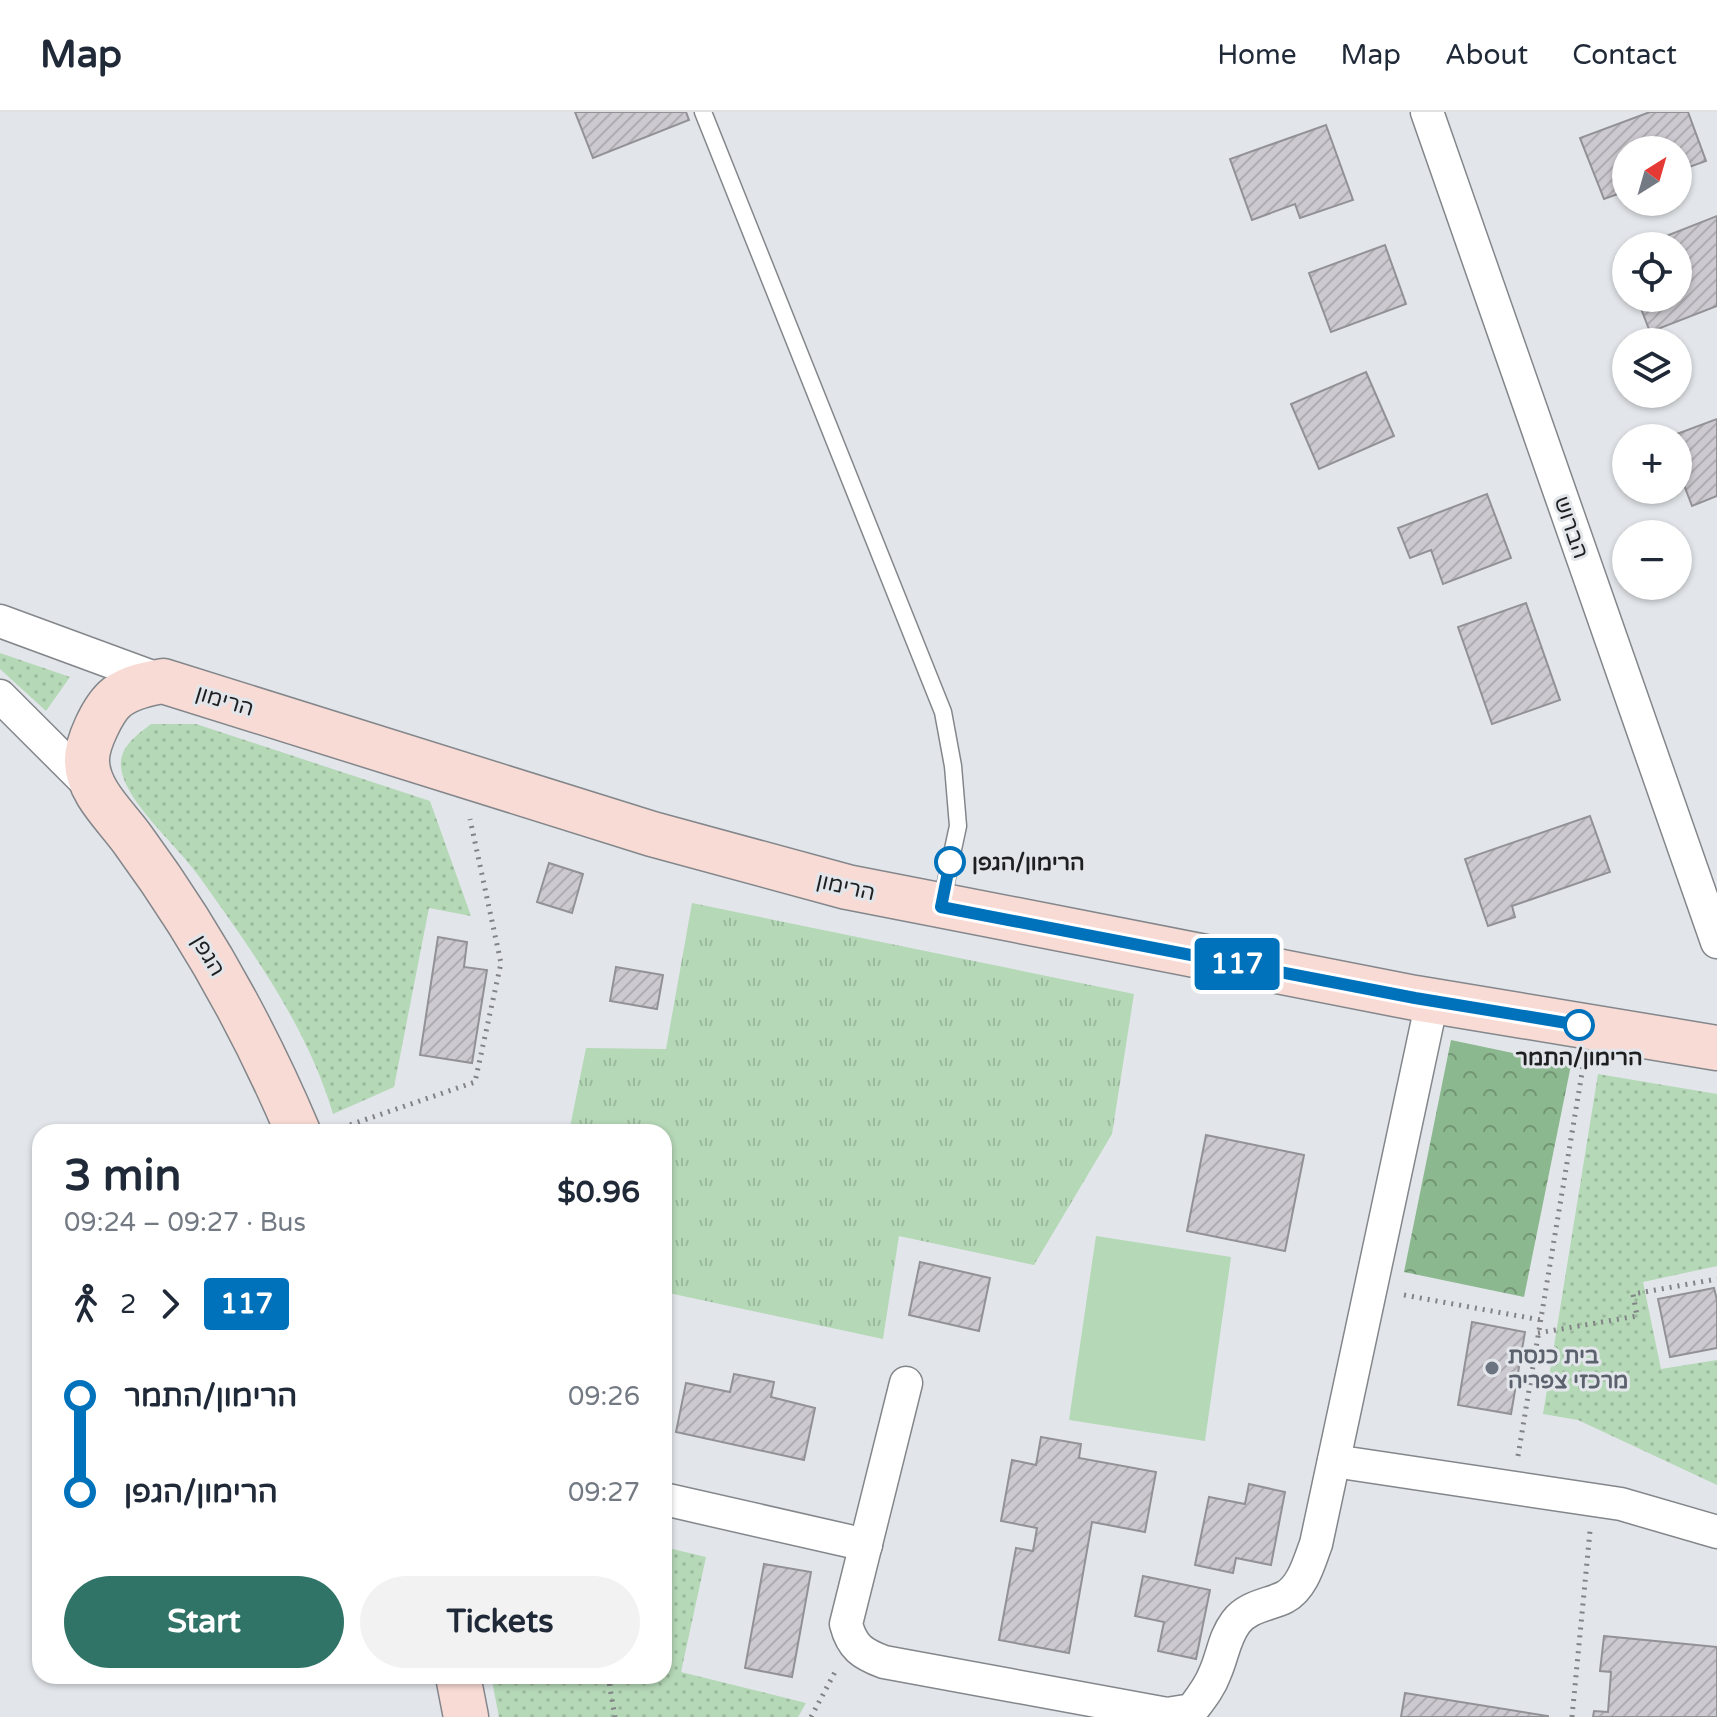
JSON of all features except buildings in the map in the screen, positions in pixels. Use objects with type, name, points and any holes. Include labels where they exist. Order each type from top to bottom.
[{"type":"street","name":"הברוש","points":[[1427,112],[1717,942]]},
{"type":"street","name":"הרימון","points":[[0,621],[163,681],[749,862],[847,887],[1432,1001],[1717,1048]]},
{"type":"street","name":"הגפן","points":[[96,792],[87,763],[89,742],[101,719],[115,698],[140,685],[163,681]]},
{"type":"street","name":"הגפן","points":[[0,696],[96,792],[185,915],[237,1001],[294,1124]]},
{"type":"street","points":[[906,1383],[846,1624],[851,1642],[865,1655],[884,1662],[1167,1714],[1192,1710],[1208,1689],[1227,1635],[1240,1617],[1265,1603],[1287,1596],[1303,1578],[1316,1544],[1432,1001]]},
{"type":"street","points":[[1334,1461],[1621,1504],[1717,1532]]},
{"type":"street","points":[[672,1501],[866,1545]]},
{"type":"street","points":[[460,1684],[466,1717]]},
{"type":"lane","points":[[703,112],[943,712],[953,766],[958,826],[941,907]]},
{"type":"path","points":[[353,1124],[475,1082],[501,963],[460,774]]},
{"type":"path","points":[[1513,1488],[1590,1027]]},
{"type":"path","points":[[1538,1333],[1637,1316],[1633,1294],[1717,1279]]},
{"type":"path","points":[[1370,1289],[1541,1320]]},
{"type":"path","points":[[1572,1717],[1594,1500]]},
{"type":"path","points":[[811,1717],[851,1642]]},
{"type":"path","points":[[609,1684],[615,1717]]},
{"type":"green space","points":[[0,653],[70,677],[46,711],[0,669]]},
{"type":"green space","points":[[151,724],[196,724],[430,801],[471,916],[429,908],[394,1087],[333,1114],[308,1050],[276,989],[198,875],[141,808],[124,780],[121,767],[123,753],[130,742]]},
{"type":"green space","points":[[692,903],[1134,994],[1112,1134],[1034,1265],[899,1236],[883,1339],[672,1294],[672,1124],[571,1124],[586,1048],[666,1049]]},
{"type":"green space","points":[[1451,1040],[1571,1065],[1524,1297],[1404,1272]]},
{"type":"green space","points":[[1598,1074],[1717,1094],[1717,1266],[1643,1282],[1661,1369],[1717,1360],[1717,1485],[1578,1420],[1543,1414]]},
{"type":"green space","points":[[1096,1236],[1231,1257],[1205,1441],[1069,1420]]},
{"type":"green space","points":[[672,1549],[706,1557],[681,1672],[806,1703],[798,1717],[499,1717],[493,1684],[672,1684]]},
{"type":"bus line","name":"117","points":[[950,862],[941,907],[1415,998],[1579,1025]]},
{"type":"place","name":"הרימון/הגפן","points":[[950,862]]},
{"type":"place","name":"הרימון/התמר","points":[[1579,1025]]},
{"type":"place","name":"בית כנסת מרכזי צפריה","points":[[1492,1368]]}]
